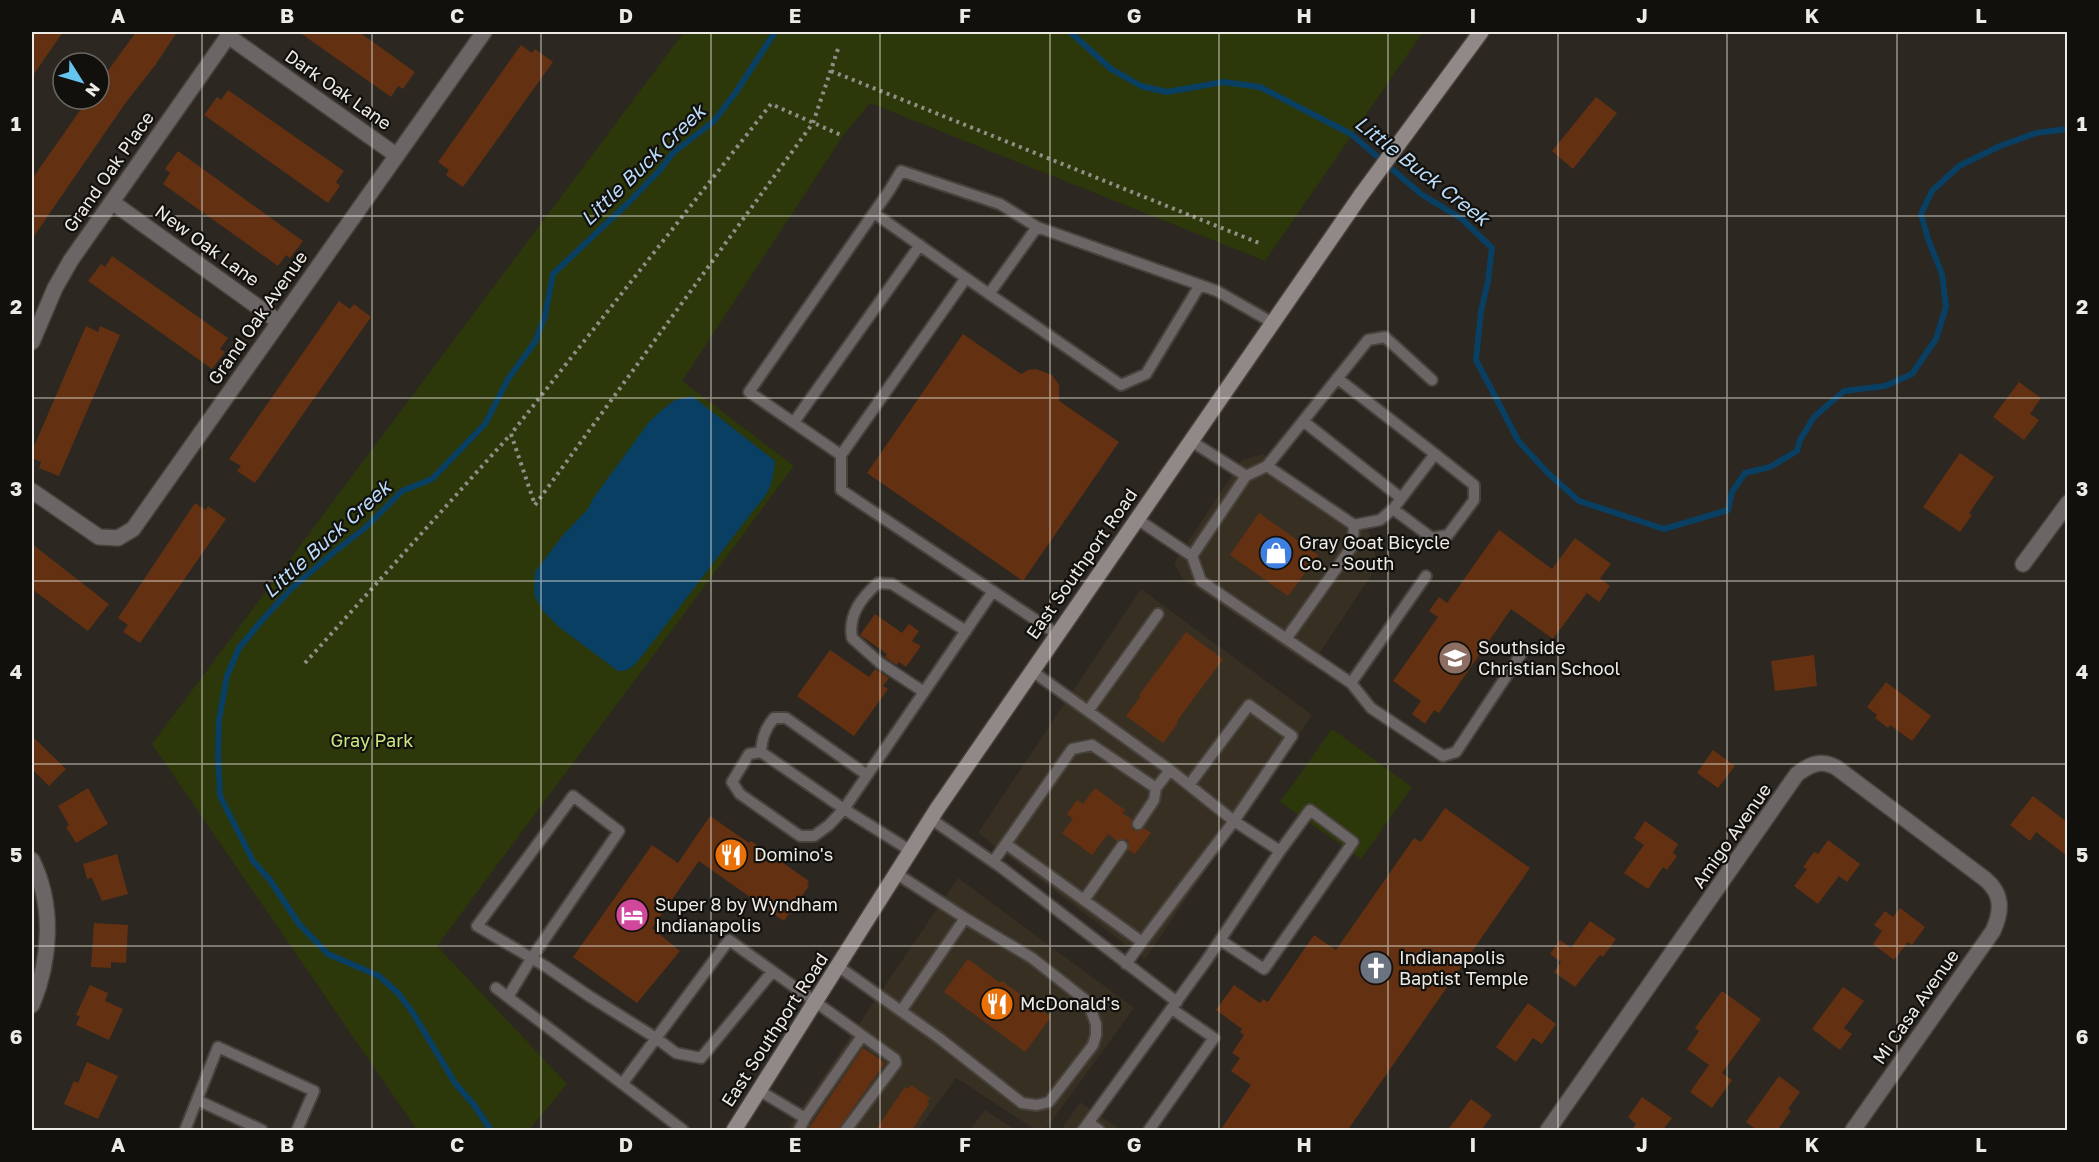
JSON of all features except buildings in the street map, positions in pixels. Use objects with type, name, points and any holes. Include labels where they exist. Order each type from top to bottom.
[{"type":"main road","name":"East Southport Road","points":[[734,1131],[931,819],[1361,195],[1481,32]]},
{"type":"street","name":"Grand Oak Avenue","points":[[32,491],[99,537],[118,538],[126,535],[140,520],[484,32]]},
{"type":"street","name":"Dark Oak Lane","points":[[230,34],[396,155]]},
{"type":"street","name":"Grand Oak Place","points":[[32,342],[62,273],[230,34]]},
{"type":"street","name":"New Oak Lane","points":[[112,202],[279,322]]},
{"type":"street","points":[[2023,564],[2067,502]]},
{"type":"street","name":"Amigo Avenue","points":[[1548,1131],[1797,774],[1810,765],[1826,763],[1837,768],[1989,882],[2000,903]]},
{"type":"street","points":[[32,860],[43,892],[48,943],[44,969],[32,1005]]},
{"type":"street","name":"Mi Casa Avenue","points":[[1853,1131],[1993,931],[2000,914],[2000,903]]},
{"type":"lane","points":[[841,455],[749,392],[901,171],[1000,204],[1037,227],[1217,291],[1273,323]]},
{"type":"lane","points":[[874,213],[1121,385],[1146,374],[1200,285]]},
{"type":"lane","points":[[989,294],[1037,227]]},
{"type":"lane","points":[[794,422],[920,245]]},
{"type":"lane","points":[[966,278],[841,455],[841,490],[1057,634]]},
{"type":"lane","points":[[1192,556],[1246,476],[1267,466],[1368,340],[1385,337],[1431,380]]},
{"type":"lane","points":[[1337,378],[1474,485],[1474,500],[1448,535],[1432,538],[1393,510]]},
{"type":"lane","points":[[1303,421],[1401,498]]},
{"type":"lane","points":[[1191,441],[1246,476]]},
{"type":"lane","points":[[1267,466],[1354,525],[1380,520],[1393,510],[1435,454]]},
{"type":"lane","points":[[1137,519],[1192,556],[1201,581],[1351,683],[1371,708],[1443,756],[1456,752],[1523,651]]},
{"type":"lane","points":[[1286,639],[1353,545],[1354,525]]},
{"type":"lane","points":[[1351,683],[1426,576]]},
{"type":"lane","points":[[924,692],[880,663],[852,638],[850,626],[855,610],[866,593],[878,583],[892,584],[966,631]]},
{"type":"lane","points":[[911,851],[844,809],[761,752],[749,753],[732,782],[740,794],[800,836],[814,836],[829,825],[844,809],[993,591]]},
{"type":"lane","points":[[1088,711],[1158,614]]},
{"type":"lane","points":[[1032,671],[1170,770],[1234,821],[1280,851]]},
{"type":"lane","points":[[1126,964],[1234,821],[1292,736],[1249,705],[1189,785]]},
{"type":"lane","points":[[761,752],[766,728],[774,718],[786,718],[867,775]]},
{"type":"lane","points":[[993,862],[1072,749],[1092,745],[1156,788]]},
{"type":"lane","points":[[1138,824],[1154,800],[1156,788],[1170,770]]},
{"type":"lane","points":[[508,997],[531,959],[619,831],[573,796],[477,926],[531,959],[545,966],[676,1053],[701,1058],[772,972]]},
{"type":"lane","points":[[1099,1131],[1086,1127],[1310,810],[1353,842],[1264,969],[1220,940]]},
{"type":"lane","points":[[931,819],[993,862],[1126,964],[1214,1038],[1149,1131]]},
{"type":"lane","points":[[1006,844],[1142,942]]},
{"type":"lane","points":[[1084,900],[1122,846]]},
{"type":"lane","points":[[839,967],[939,1038],[1022,1103],[1049,1102],[1093,1045],[1096,1024],[1088,1002],[1032,958],[897,874]]},
{"type":"lane","points":[[901,1011],[965,918]]},
{"type":"lane","points":[[622,1084],[729,940],[895,1059],[896,1063],[846,1131]]},
{"type":"lane","points":[[496,988],[683,1131]]},
{"type":"lane","points":[[799,1131],[862,1036]]},
{"type":"lane","points":[[185,1131],[218,1047],[314,1091],[297,1131]]},
{"type":"lane","points":[[760,1091],[805,1119]]},
{"type":"lane","points":[[197,1100],[262,1131]]},
{"type":"path","points":[[511,434],[535,505],[813,123],[838,49]]},
{"type":"path","points":[[831,71],[1259,243]]},
{"type":"path","points":[[305,663],[511,434],[771,104],[843,136]]},
{"type":"shaded area","points":[[1263,454],[1369,532],[1378,565],[1311,666],[1183,579],[1174,563],[1242,460]]},
{"type":"shaded area","points":[[1141,589],[1312,715],[1145,959],[978,833]]},
{"type":"shaded area","points":[[958,878],[1134,1008],[1045,1130],[1036,1130],[956,1078],[918,1130],[787,1130]]},
{"type":"shaded area","points":[[1080,1102],[1121,1130],[1061,1130]]},
{"type":"shaded area","points":[[985,1110],[1015,1130],[970,1130]]},
{"type":"green space","name":"Gray Park","points":[[684,32],[1423,32],[1265,261],[870,103],[843,136],[682,381],[794,466],[437,946],[567,1084],[529,1130],[417,1130],[152,744]]},
{"type":"green space","points":[[1332,729],[1412,787],[1361,859],[1280,802]]},
{"type":"water","points":[[692,396],[775,461],[771,483],[763,499],[642,656],[629,669],[618,671],[559,627],[542,610],[534,594],[535,572],[563,535],[588,509],[592,500],[649,422],[675,400]]},
{"type":"waterway","name":"Little Buck Creek","points":[[491,1130],[455,1083],[413,1013],[398,993],[379,976],[328,954],[299,924],[270,880],[253,861],[220,796],[219,720],[227,676],[239,648],[292,588],[365,528],[402,491],[432,479],[485,424],[508,379],[535,342],[545,316],[553,274],[628,203],[673,153],[714,121],[775,32]]},
{"type":"waterway","name":"Little Buck Creek","points":[[1070,32],[1111,69],[1141,86],[1167,92],[1223,82],[1260,87],[1351,134],[1421,194],[1462,219],[1492,248],[1481,311],[1476,360],[1519,442],[1579,501],[1664,529],[1728,510],[1732,492],[1745,473],[1770,467],[1797,451],[1800,440],[1814,417],[1844,391],[1885,386],[1912,374],[1936,339],[1946,307],[1942,274],[1921,214],[1932,191],[1959,166],[2000,146],[2036,133],[2068,129]]},
{"type":"place","name":"Gray Goat Bicycle Co. - South","points":[[1276,553]]},
{"type":"place","name":"Southside Christian School","points":[[1455,658]]},
{"type":"place","name":"Domino's","points":[[731,855]]},
{"type":"place","name":"Super 8 by Wyndham Indianapolis","points":[[632,915]]},
{"type":"place","name":"Indianapolis Baptist Temple","points":[[1376,968]]},
{"type":"place","name":"McDonald's","points":[[997,1004]]}]
